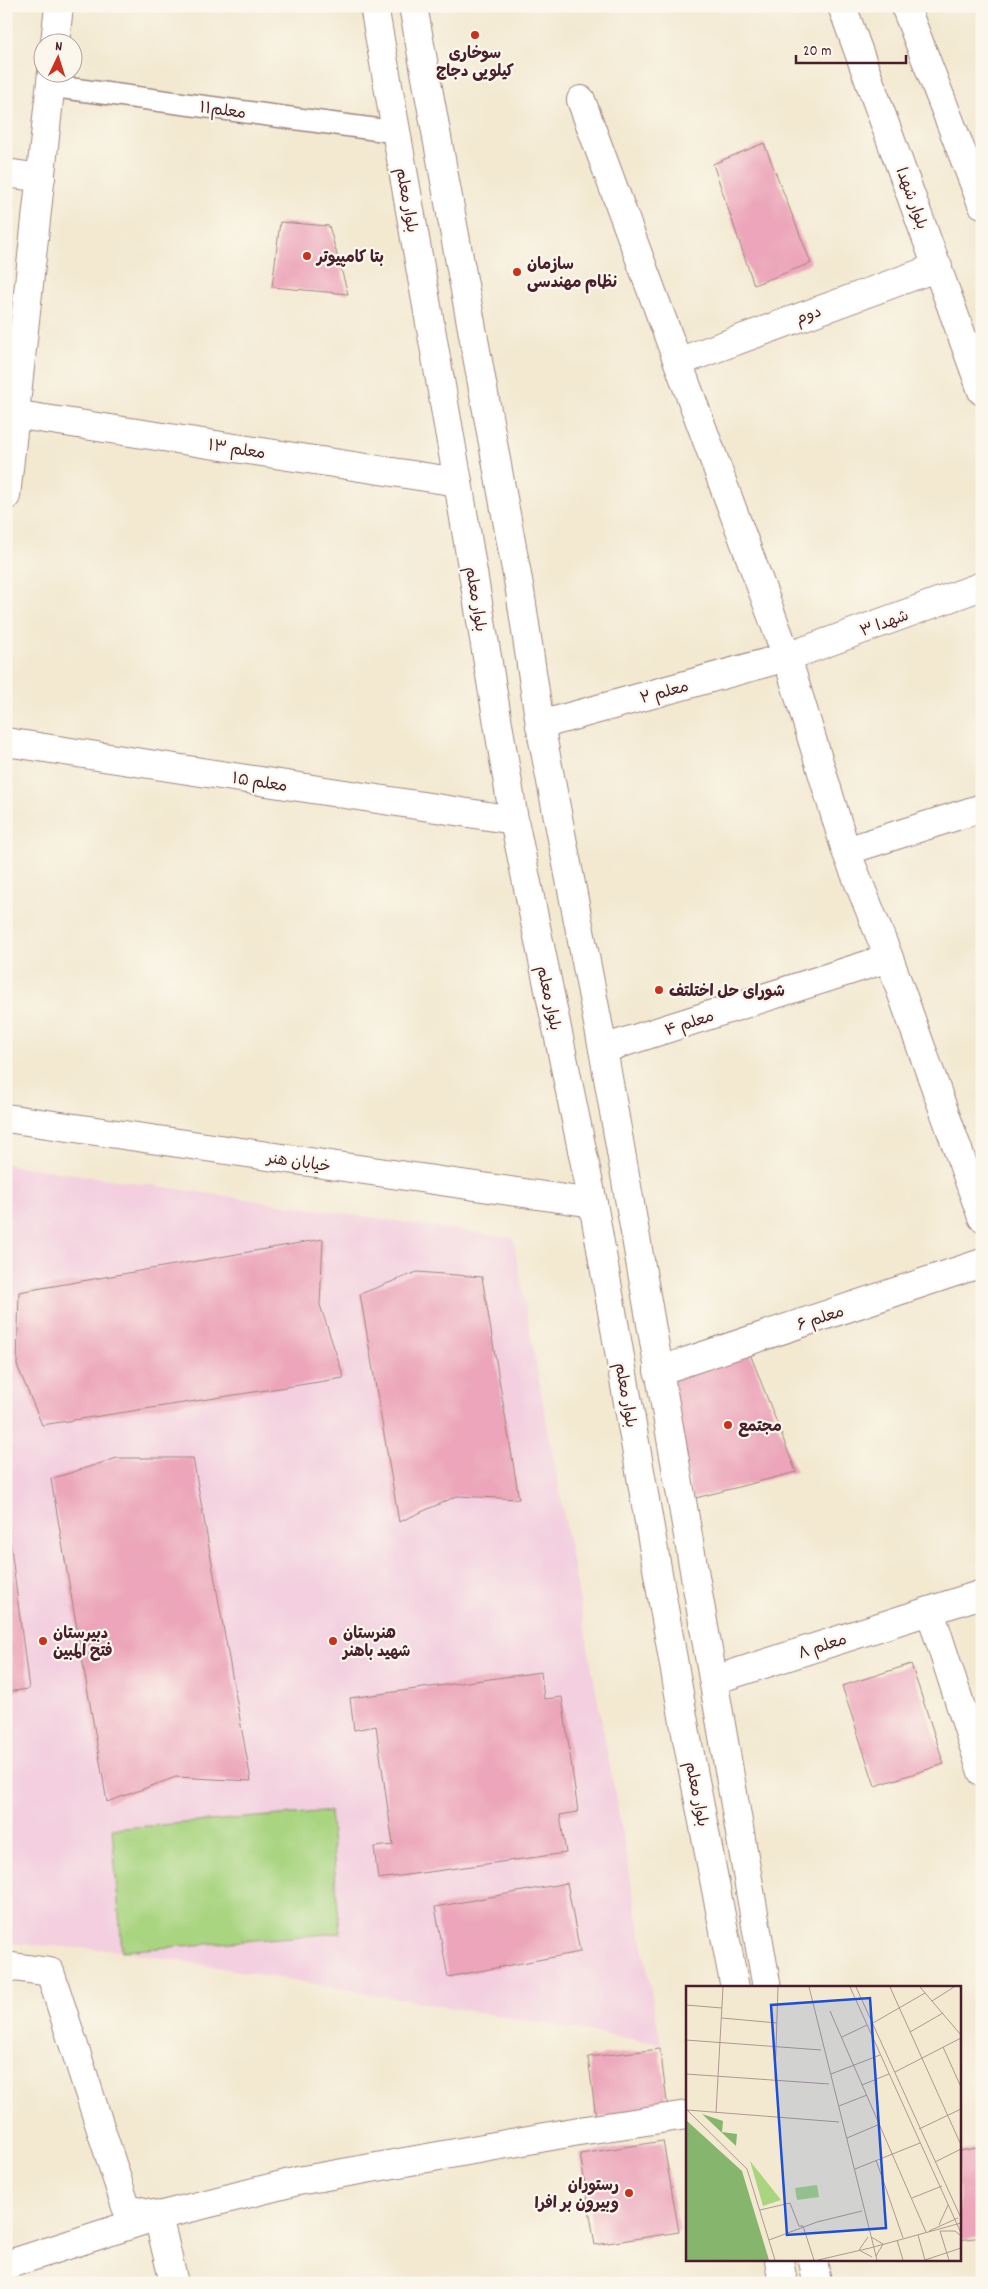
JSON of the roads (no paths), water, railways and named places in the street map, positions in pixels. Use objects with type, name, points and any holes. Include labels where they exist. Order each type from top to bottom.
[{"type":"street","points":[[56,32],[59,6]]},
{"type":"street","name":"بلوار معلم","points":[[374,6],[458,482],[514,820],[593,1203],[688,1739],[735,1986]]},
{"type":"street","points":[[413,6],[520,591],[540,725],[603,1049],[767,1986]]},
{"type":"street","name":"بلوار شهدا","points":[[842,6],[982,391]]},
{"type":"street","points":[[905,6],[982,204]]},
{"type":"street","points":[[6,496],[11,414],[41,178],[51,82]]},
{"type":"street","points":[[581,100],[787,657],[846,851],[889,958],[982,1217]]},
{"type":"street","points":[[6,173],[41,178]]},
{"type":"street","name":"دوم","points":[[678,362],[938,267]]},
{"type":"street","name":"معلم ۱۳","points":[[11,414],[458,482]]},
{"type":"street","name":"شهدا ۳","points":[[787,657],[982,586]]},
{"type":"street","name":"معلم ۲","points":[[540,725],[787,657]]},
{"type":"street","name":"معلم ۱۵","points":[[6,742],[514,820]]},
{"type":"street","points":[[846,851],[982,808]]},
{"type":"street","name":"معلم ۴","points":[[603,1049],[889,958]]},
{"type":"street","name":"خیابان هنر","points":[[6,1118],[593,1203]]},
{"type":"street","name":"معلم ۶","points":[[658,1371],[982,1263]]},
{"type":"street","name":"معلم ۸","points":[[714,1680],[982,1594]]},
{"type":"street","points":[[930,1611],[982,1772]]},
{"type":"street","points":[[6,1966],[50,1972],[126,2207],[158,2216]]},
{"type":"street","points":[[6,2265],[158,2216],[298,2181],[579,2131],[686,2115]]},
{"type":"street","points":[[158,2216],[174,2283]]},
{"type":"street","points":[[779,2262],[783,2283]]},
{"type":"street","points":[[813,2262],[817,2283]]},
{"type":"lane","name":"معلم۱۱","points":[[71,82],[396,132]]},
{"type":"place","name":"سوخاری کیلویی دجاج","points":[[475,35]]},
{"type":"place","name":"بتا کامپیوتر","points":[[307,256]]},
{"type":"place","name":"سازمان نظام مهندسی","points":[[517,272]]},
{"type":"place","name":"شورای حل اختلتف","points":[[659,990]]},
{"type":"place","name":"مجتمع","points":[[728,1425]]},
{"type":"place","name":"دبیرستان فتح المبین","points":[[43,1641]]},
{"type":"place","name":"هنرستان شهید باهنر","points":[[333,1641]]},
{"type":"place","name":"رستوران وبیرون بر افرا","points":[[629,2193]]}]
